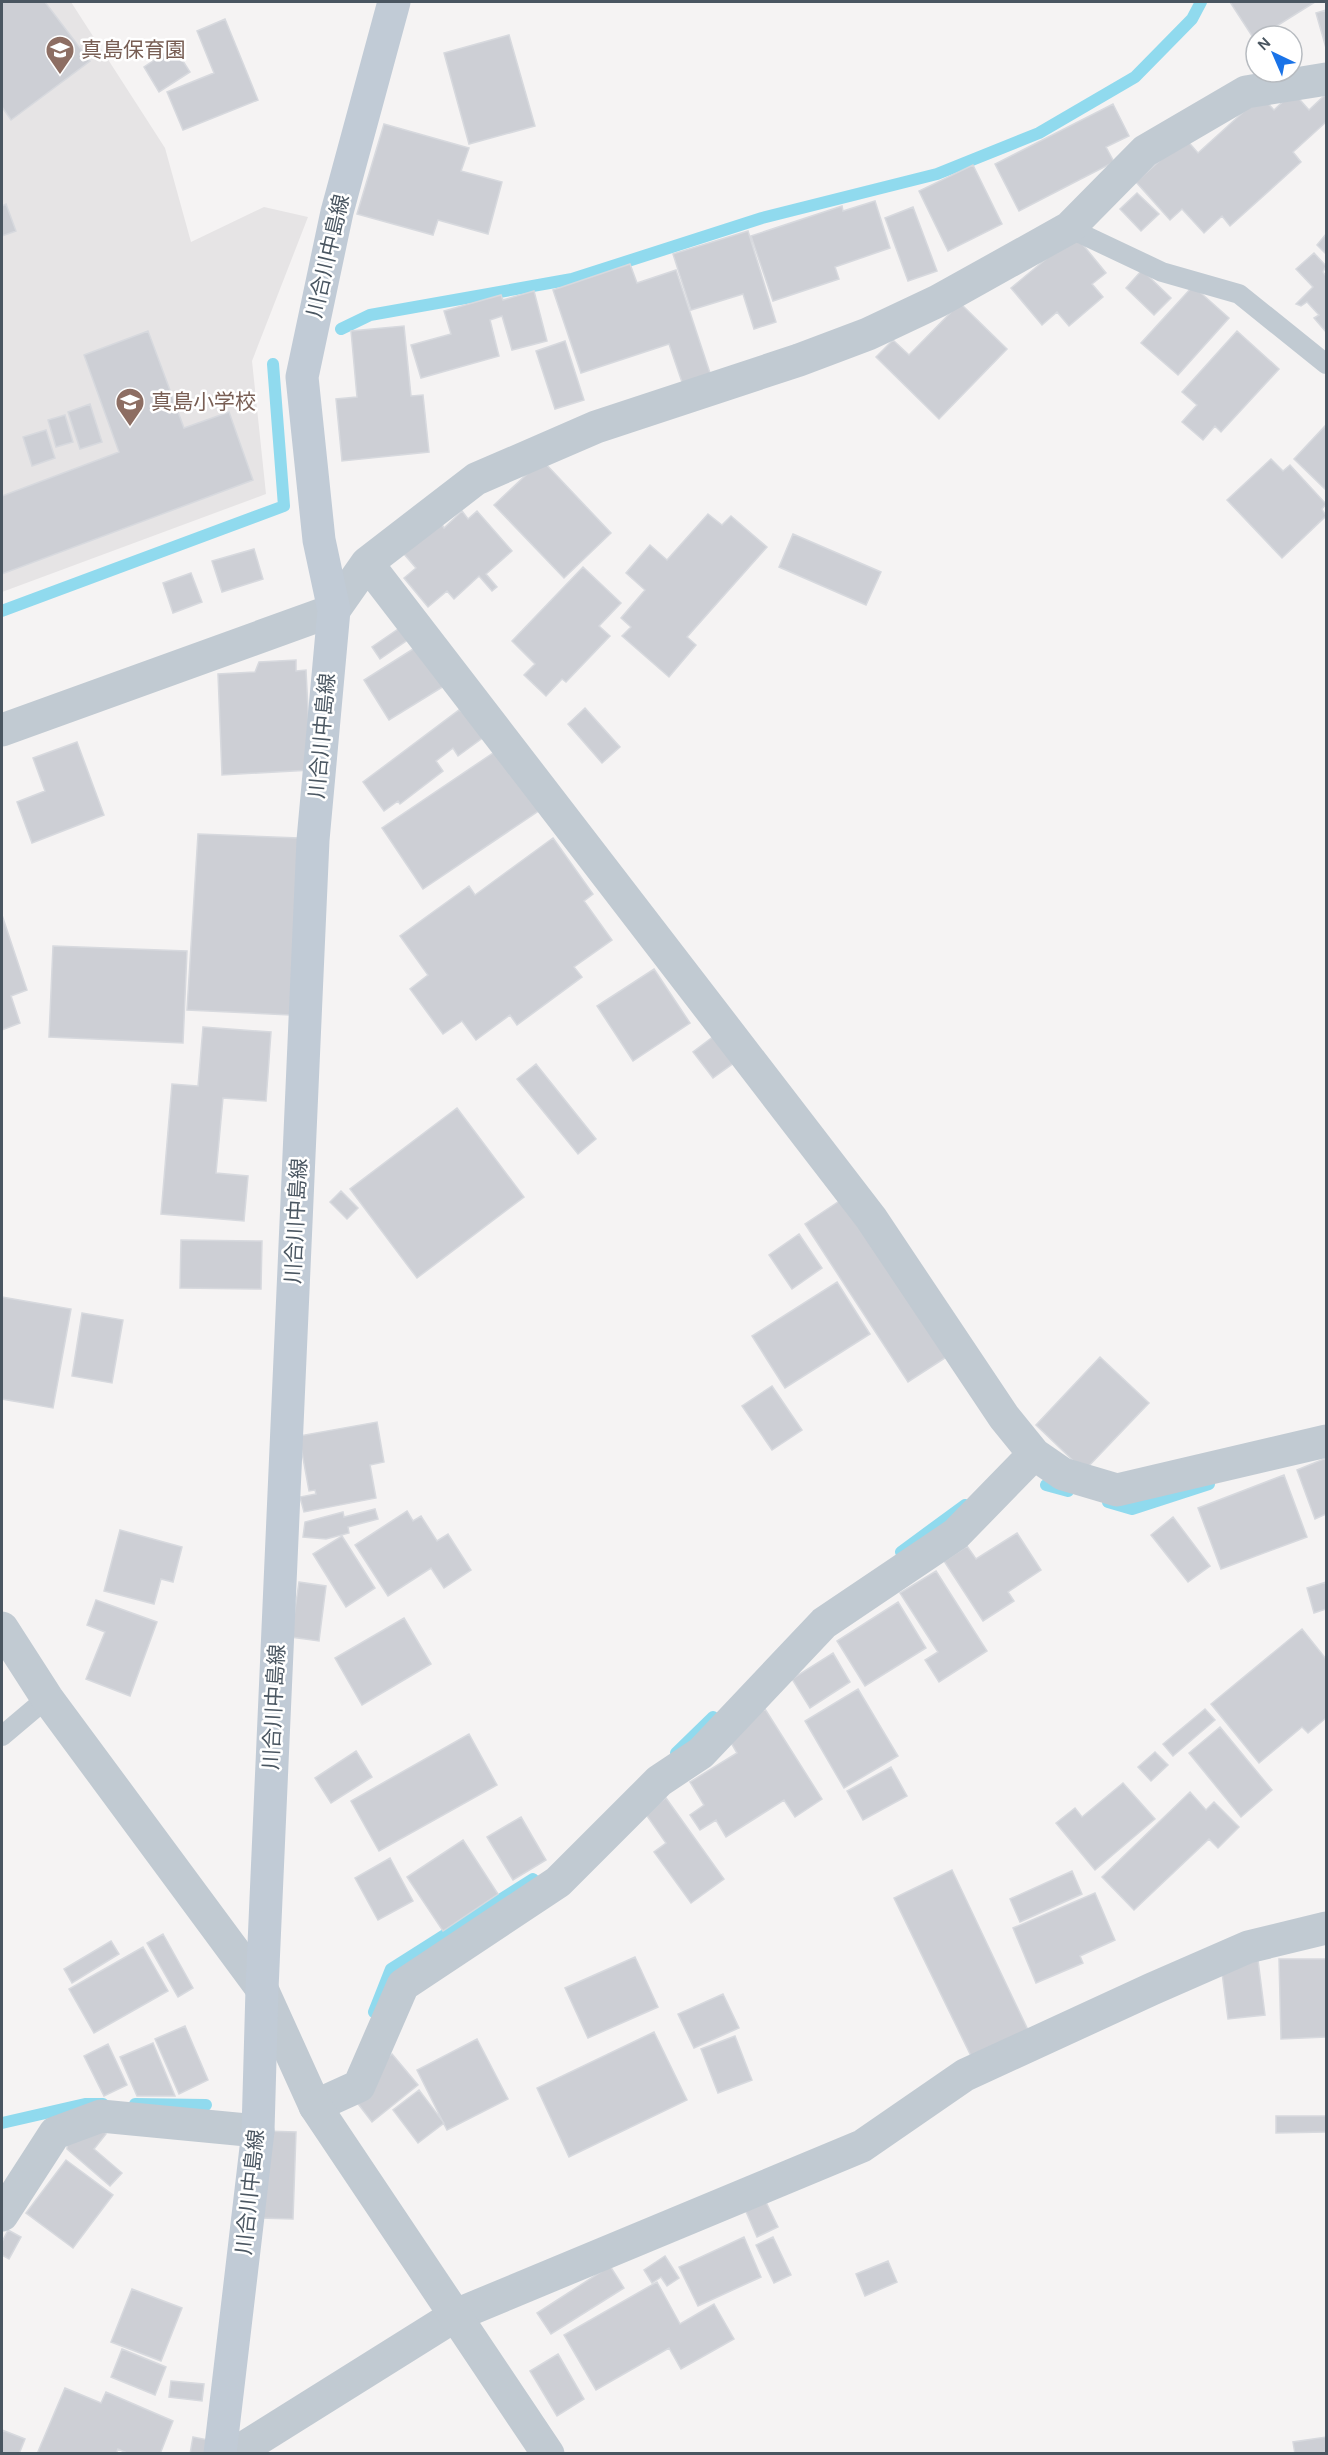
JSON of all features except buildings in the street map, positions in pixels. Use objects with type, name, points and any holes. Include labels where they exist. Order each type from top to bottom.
[{"type":"main road","name":"川合川中島線","points":[[220,2454],[258,2132],[262,1989],[313,840],[334,610],[318,540],[302,377],[337,212],[394,2]]},
{"type":"street","points":[[2,730],[334,610],[367,563],[476,478],[596,427],[799,360],[868,334],[939,301],[1069,228],[1145,151],[1246,92],[1326,79]]},
{"type":"street","points":[[367,563],[870,1218],[1004,1417],[1034,1454],[1063,1474],[1118,1490],[1326,1441]]},
{"type":"street","points":[[315,2106],[359,2086],[403,1985],[558,1882],[659,1781],[701,1753],[824,1623],[956,1534],[1034,1454]]},
{"type":"street","points":[[2,1628],[47,1698],[262,1989],[315,2106],[548,2454]]},
{"type":"street","points":[[234,2454],[456,2315],[862,2146],[965,2075],[1152,1989],[1248,1947],[1326,1928]]},
{"type":"street","points":[[2,2215],[55,2133],[101,2116],[258,2132]]},
{"type":"lane","points":[[1069,228],[1162,272],[1239,294],[1326,364]]},
{"type":"lane","points":[[2,1736],[47,1698]]},
{"type":"shaded area","name":"真島小学校","points":[[2,2],[71,2],[165,148],[191,242],[264,207],[308,217],[252,361],[266,494],[2,592]]},
{"type":"waterway","points":[[341,329],[370,315],[572,279],[762,218],[937,174],[1039,133],[1135,77],[1192,19],[1201,2]]},
{"type":"waterway","points":[[2,611],[284,506],[273,364]]},
{"type":"waterway","points":[[1108,1502],[1132,1509],[1209,1484]]},
{"type":"waterway","points":[[1046,1485],[1068,1491]]},
{"type":"waterway","points":[[901,1552],[965,1505]]},
{"type":"waterway","points":[[676,1753],[713,1717]]},
{"type":"waterway","points":[[374,2012],[391,1969],[533,1879]]},
{"type":"waterway","points":[[2,2123],[85,2104],[103,2104]]},
{"type":"waterway","points":[[135,2104],[206,2105]]},
{"type":"place","name":"真島保育園","points":[[60,76]]},
{"type":"place","name":"真島小学校","points":[[130,428]]}]
